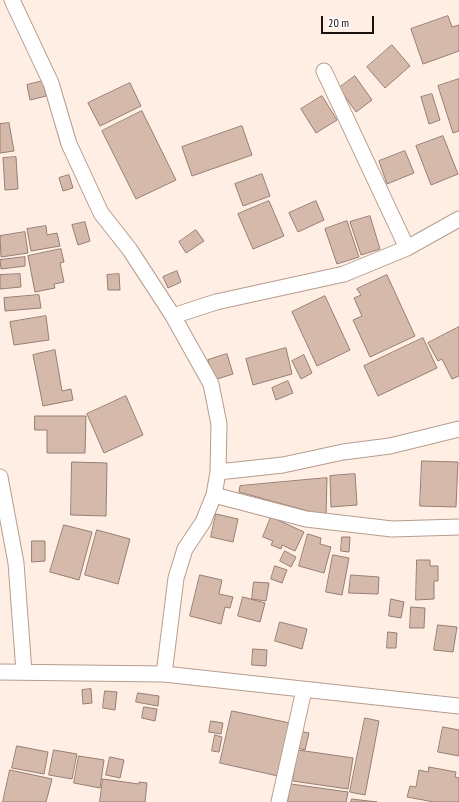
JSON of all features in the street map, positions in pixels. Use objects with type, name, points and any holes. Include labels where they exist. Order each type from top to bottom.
[{"type":"street","points":[[12,0],[51,83],[69,144],[101,213],[130,250],[173,316],[211,384],[219,424],[218,472],[214,495],[203,522],[185,548],[176,578],[164,674]]},
{"type":"street","points":[[324,71],[407,248]]},
{"type":"street","points":[[173,316],[216,302],[344,274],[407,248],[459,219]]},
{"type":"street","points":[[218,472],[284,465],[343,452],[390,446],[459,429]]},
{"type":"street","points":[[0,477],[16,563],[24,672]]},
{"type":"street","points":[[214,495],[306,519],[392,530],[459,527]]},
{"type":"street","points":[[0,672],[164,674],[459,706]]},
{"type":"street","points":[[279,802],[304,690]]},
{"type":"building","points":[[448,16],[452,27],[459,25],[459,51],[423,64],[411,29]]},
{"type":"building","points":[[392,45],[410,66],[385,88],[367,67]]},
{"type":"building","points":[[355,76],[372,100],[356,112],[339,88]]},
{"type":"building","points":[[459,79],[459,131],[453,133],[438,86]]},
{"type":"building","points":[[43,81],[46,96],[30,100],[27,85]]},
{"type":"building","points":[[130,83],[141,106],[100,126],[88,103]]},
{"type":"building","points":[[432,94],[440,120],[429,124],[421,97]]},
{"type":"building","points":[[322,96],[337,120],[316,133],[301,109]]},
{"type":"building","points":[[142,111],[176,180],[136,199],[102,131]]},
{"type":"building","points":[[9,123],[14,151],[0,153],[0,124]]},
{"type":"building","points":[[242,126],[252,155],[192,176],[182,147]]},
{"type":"building","points":[[443,136],[458,174],[431,185],[416,146]]},
{"type":"building","points":[[405,151],[414,173],[387,184],[379,161]]},
{"type":"building","points":[[16,157],[18,189],[5,190],[3,158]]},
{"type":"building","points":[[262,174],[270,196],[243,206],[235,184]]},
{"type":"building","points":[[69,175],[73,188],[63,191],[59,178]]},
{"type":"building","points":[[269,201],[284,236],[253,249],[238,214]]},
{"type":"building","points":[[316,201],[324,220],[298,232],[289,213]]},
{"type":"building","points":[[370,216],[380,249],[361,255],[350,222]]},
{"type":"building","points":[[347,221],[359,257],[337,264],[325,229]]},
{"type":"building","points":[[85,222],[90,241],[78,245],[72,225]]},
{"type":"building","points":[[46,226],[47,235],[57,233],[60,246],[31,251],[27,229]]},
{"type":"building","points":[[196,230],[204,241],[186,253],[179,242]]},
{"type":"building","points":[[25,232],[28,253],[1,257],[0,236]]},
{"type":"building","points":[[61,249],[64,262],[60,263],[64,282],[54,284],[55,288],[35,292],[28,256]]},
{"type":"building","points":[[25,257],[25,266],[1,269],[0,260]]},
{"type":"building","points":[[177,271],[181,282],[168,288],[163,277]]},
{"type":"building","points":[[20,274],[21,287],[0,289],[0,275]]},
{"type":"building","points":[[119,274],[120,290],[108,290],[107,275]]},
{"type":"building","points":[[387,275],[415,336],[370,357],[353,320],[362,316],[354,298],[361,295],[357,289]]},
{"type":"building","points":[[39,295],[41,308],[5,311],[4,298]]},
{"type":"building","points":[[325,296],[350,350],[317,366],[292,312]]},
{"type":"building","points":[[46,316],[49,340],[14,345],[10,322]]},
{"type":"building","points":[[459,327],[459,376],[452,379],[442,359],[438,361],[428,343]]},
{"type":"building","points":[[423,338],[437,368],[378,396],[364,366]]},
{"type":"building","points":[[286,348],[292,374],[253,385],[246,359]]},
{"type":"building","points":[[55,350],[62,391],[71,389],[73,400],[43,406],[33,355]]},
{"type":"building","points":[[227,354],[233,374],[214,380],[208,360]]},
{"type":"building","points":[[304,355],[312,373],[301,379],[292,361]]},
{"type":"building","points":[[288,381],[293,393],[276,400],[272,388]]},
{"type":"building","points":[[126,396],[143,435],[104,453],[87,414]]},
{"type":"building","points":[[35,416],[86,416],[85,453],[47,453],[47,430],[35,430]]},
{"type":"building","points":[[422,461],[458,462],[456,507],[420,506]]},
{"type":"building","points":[[72,462],[107,463],[106,516],[71,515]]},
{"type":"building","points":[[355,474],[357,505],[331,507],[330,476]]},
{"type":"building","points":[[327,478],[326,516],[239,492],[240,486]]},
{"type":"building","points":[[216,514],[238,519],[233,542],[211,537]]},
{"type":"building","points":[[271,517],[304,532],[295,551],[282,545],[281,549],[271,545],[273,541],[263,537]]},
{"type":"building","points":[[64,525],[92,532],[79,580],[50,572]]},
{"type":"building","points":[[97,530],[130,539],[118,584],[85,575]]},
{"type":"building","points":[[308,534],[321,538],[320,544],[331,547],[324,573],[299,566]]},
{"type":"building","points":[[342,537],[350,537],[349,552],[341,551]]},
{"type":"building","points":[[32,541],[45,541],[45,561],[32,562]]},
{"type":"building","points":[[285,551],[296,557],[291,567],[280,561]]},
{"type":"building","points":[[333,555],[349,558],[342,595],[326,592]]},
{"type":"building","points":[[417,560],[430,560],[430,566],[438,566],[438,581],[434,581],[434,599],[416,600]]},
{"type":"building","points":[[275,566],[287,570],[282,583],[271,579]]},
{"type":"building","points":[[200,575],[222,580],[219,594],[233,597],[230,608],[225,607],[221,624],[190,616]]},
{"type":"building","points":[[351,575],[379,577],[378,594],[349,593]]},
{"type":"building","points":[[254,582],[269,583],[266,601],[252,599]]},
{"type":"building","points":[[243,597],[265,603],[260,622],[238,616]]},
{"type":"building","points":[[391,599],[404,602],[401,618],[389,616]]},
{"type":"building","points":[[411,607],[425,608],[424,628],[410,628]]},
{"type":"building","points":[[280,622],[307,629],[302,649],[275,641]]},
{"type":"building","points":[[438,625],[457,627],[453,652],[434,650]]},
{"type":"building","points":[[388,632],[397,633],[396,648],[387,648]]},
{"type":"building","points":[[253,649],[267,650],[266,666],[252,665]]},
{"type":"building","points":[[91,689],[92,703],[83,704],[82,690]]},
{"type":"building","points":[[105,691],[117,692],[115,710],[103,708]]},
{"type":"building","points":[[138,693],[159,696],[158,706],[136,702]]},
{"type":"building","points":[[144,707],[157,709],[155,721],[142,718]]},
{"type":"building","points":[[232,711],[290,723],[278,776],[220,763]]},
{"type":"building","points":[[365,718],[379,721],[365,795],[350,792]]},
{"type":"building","points":[[211,721],[223,723],[221,734],[209,732]]},
{"type":"building","points":[[443,727],[459,730],[459,756],[438,752]]},
{"type":"building","points":[[298,731],[309,733],[305,750],[295,747]]},
{"type":"building","points":[[215,735],[222,737],[219,752],[212,751]]},
{"type":"building","points":[[17,746],[48,752],[44,774],[12,768]]},
{"type":"building","points":[[54,750],[77,754],[72,779],[49,775]]},
{"type":"building","points":[[298,750],[353,758],[348,789],[293,781]]},
{"type":"building","points":[[79,756],[104,760],[100,788],[74,783]]},
{"type":"building","points":[[110,757],[124,760],[120,778],[106,775]]},
{"type":"building","points":[[429,767],[456,772],[455,777],[459,778],[459,802],[434,802],[407,797],[410,786],[416,787],[419,770],[428,772]]},
{"type":"building","points":[[10,770],[52,779],[46,802],[3,802]]},
{"type":"building","points":[[103,779],[139,784],[139,782],[147,783],[145,802],[100,802]]},
{"type":"building","points":[[291,784],[348,792],[346,802],[288,802]]},
{"type":"building","points":[[352,799],[377,802],[351,802]]}]
